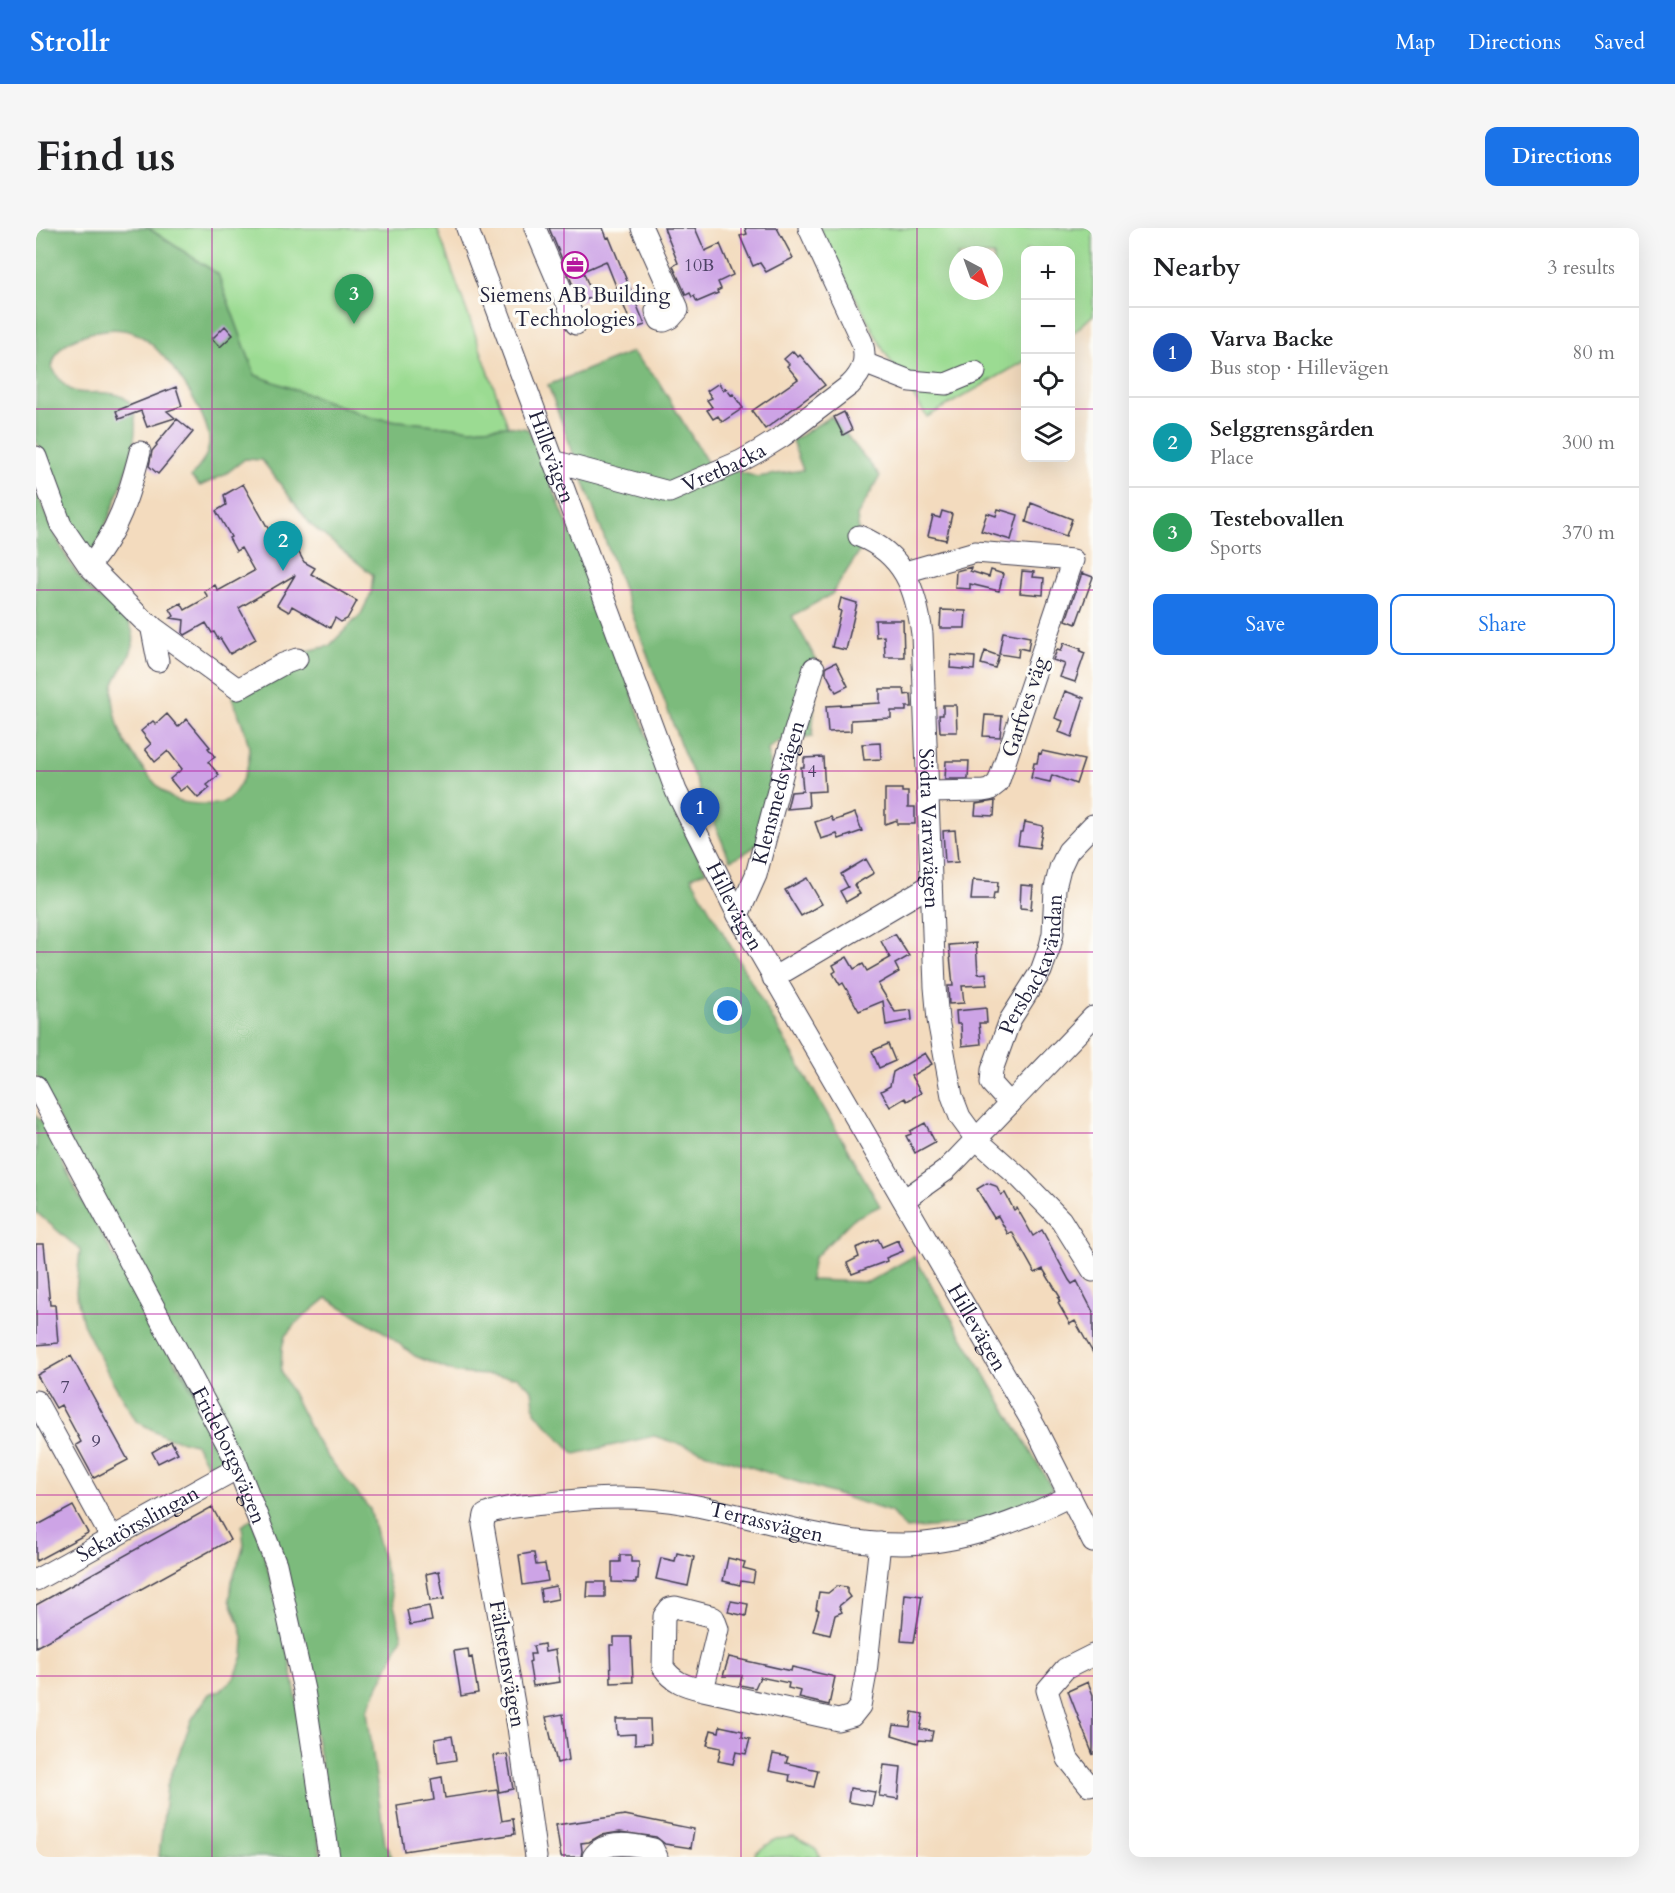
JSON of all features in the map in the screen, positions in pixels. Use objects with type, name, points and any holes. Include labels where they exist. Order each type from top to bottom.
[{"type":"street","name":"Hillevägen","points":[[467,228],[676,791],[738,915],[1035,1427],[1093,1542]]},
{"type":"street","points":[[536,228],[576,324]]},
{"type":"street","points":[[642,228],[678,310],[664,321],[660,320],[656,311]]},
{"type":"street","points":[[809,228],[862,342],[864,363],[910,381],[946,384],[975,372]]},
{"type":"street","name":"Vretbacka","points":[[553,461],[669,492],[741,461],[783,436],[850,385],[859,376],[864,363]]},
{"type":"street","points":[[89,566],[105,547],[128,498],[140,452]]},
{"type":"street","points":[[36,457],[61,525],[89,566],[143,620],[238,689],[283,664],[297,659]]},
{"type":"street","name":"Södra Varvavägen","points":[[859,536],[876,545],[905,572],[916,598],[922,634],[935,987],[940,1031],[955,1107],[976,1139],[1021,1179],[1061,1220],[1093,1271]]},
{"type":"street","name":"Garfves väg","points":[[905,572],[975,552],[1081,560],[998,783],[989,790],[983,791],[927,792]]},
{"type":"street","points":[[151,625],[158,661]]},
{"type":"street","name":"Klensmedsvägen","points":[[738,915],[756,875],[786,760],[814,668]]},
{"type":"street","name":"Persbackavändan","points":[[1010,1104],[992,1083],[992,1070],[1010,1020],[1034,983],[1046,959],[1053,933],[1055,888],[1060,868],[1068,851],[1093,825]]},
{"type":"street","points":[[773,978],[931,885]]},
{"type":"street","points":[[904,1200],[945,1171],[1093,1017]]},
{"type":"street","name":"Frideborgsvägen","points":[[36,1086],[233,1455],[276,1564],[304,1690],[329,1857]]},
{"type":"street","points":[[36,1401],[112,1539]]},
{"type":"street","name":"Sekatörsslingan","points":[[36,1580],[238,1468]]},
{"type":"street","name":"Terrassvägen","points":[[486,1544],[483,1520],[485,1515],[493,1511],[574,1499],[649,1499],[686,1503],[825,1536],[880,1543],[927,1543],[978,1533],[1019,1519],[1070,1496]]},
{"type":"street","points":[[703,1690],[838,1720],[852,1716],[860,1706],[866,1673],[880,1543]]},
{"type":"street","name":"Fältstensvägen","points":[[486,1544],[536,1857]]},
{"type":"street","points":[[1093,1655],[1065,1669],[1047,1690],[1068,1759],[1089,1785],[1093,1784]]},
{"type":"street","points":[[593,1857],[606,1846],[621,1845],[653,1849],[657,1857]]},
{"type":"green space","points":[[36,228],[148,228],[218,274],[255,375],[372,418],[471,429],[508,426],[528,429],[600,606],[670,796],[706,871],[691,877],[880,1206],[853,1219],[814,1258],[810,1280],[868,1282],[914,1256],[1053,1489],[1009,1513],[969,1524],[906,1529],[891,1512],[654,1436],[575,1454],[535,1412],[532,1390],[517,1377],[456,1373],[415,1356],[384,1332],[327,1298],[296,1323],[285,1336],[281,1371],[315,1438],[370,1509],[402,1637],[367,1711],[385,1844],[392,1857],[338,1857],[288,1583],[36,1073],[36,491],[73,568],[96,596],[121,612],[130,625],[134,641],[133,647],[113,690],[117,722],[125,742],[152,780],[172,798],[183,802],[221,803],[235,792],[246,770],[249,749],[232,697],[290,655],[329,646],[361,614],[371,593],[373,575],[311,525],[262,460],[245,459],[224,475],[200,486],[191,477],[205,458],[209,445],[203,417],[183,382],[158,351],[135,333],[122,330],[108,329],[70,341],[58,351],[52,367],[67,387],[74,391],[118,395],[131,404],[135,421],[134,443],[119,494],[94,551],[78,540],[36,439]]},
{"type":"green space","points":[[148,228],[437,228],[508,426],[471,429],[372,418],[255,375],[218,274]]},
{"type":"green space","points":[[819,228],[1093,228],[1093,315],[1075,331],[1075,246],[1021,246],[1021,363],[927,417],[884,351]]},
{"type":"green space","points":[[632,352],[657,379],[707,462],[757,477],[803,470],[792,441],[831,416],[880,476],[857,516],[861,549],[832,594],[792,616],[818,663],[812,736],[779,741],[768,749],[771,795],[765,828],[755,846],[730,860],[681,746],[548,385]]},
{"type":"green space","points":[[36,1115],[46,1127],[77,1192],[214,1428],[230,1461],[214,1477],[195,1444],[166,1437],[136,1421],[83,1324],[76,1292],[80,1250],[36,1212]]},
{"type":"green space","points":[[252,1518],[286,1644],[302,1728],[321,1857],[159,1857],[167,1786],[192,1719],[209,1694],[221,1690],[235,1677],[243,1656],[244,1640],[230,1600],[232,1581],[244,1545],[242,1526]]},
{"type":"green space","points":[[794,1837],[816,1848],[820,1857],[755,1857],[755,1853],[776,1839]]},
{"type":"building","points":[[549,228],[603,228],[607,238],[609,237],[645,325],[633,329],[606,261],[583,271],[593,297],[580,302]]},
{"type":"building","points":[[664,228],[695,228],[705,251],[720,244],[733,275],[718,282],[721,289],[717,291],[718,293],[697,302],[690,293],[686,295],[673,266],[678,263]]},
{"type":"building","points":[[745,228],[777,228],[793,258],[766,272],[760,263],[753,266],[740,236],[747,234]]},
{"type":"building","points":[[225,326],[233,335],[220,347],[212,339]]},
{"type":"building","points":[[793,351],[798,357],[800,355],[825,385],[765,429],[752,411],[798,379],[784,359]]},
{"type":"building","points":[[719,383],[723,390],[726,388],[731,395],[733,394],[743,408],[722,422],[718,416],[713,419],[707,410],[712,407],[707,400],[712,398],[707,391]]},
{"type":"building","points":[[176,387],[182,406],[167,411],[175,418],[147,427],[141,411],[119,419],[116,411]]},
{"type":"building","points":[[844,412],[852,430],[843,435],[834,417]]},
{"type":"building","points":[[177,419],[193,432],[158,474],[149,466],[152,451]]},
{"type":"building","points":[[243,484],[269,530],[274,527],[284,544],[292,540],[304,562],[315,568],[311,574],[357,601],[347,619],[341,622],[335,618],[330,628],[292,606],[289,612],[277,605],[295,575],[239,608],[256,639],[230,654],[220,638],[218,639],[214,632],[212,633],[206,623],[185,635],[183,633],[184,620],[171,618],[174,616],[170,609],[181,603],[185,610],[208,597],[204,591],[215,585],[218,591],[254,571],[241,548],[236,551],[216,511],[226,505],[224,495]]},
{"type":"building","points":[[1031,503],[1072,519],[1066,536],[1026,522]]},
{"type":"building","points":[[998,509],[1018,515],[1011,540],[981,531],[987,513],[996,516]]},
{"type":"building","points":[[942,511],[952,514],[946,540],[928,536],[933,516],[940,518]]},
{"type":"building","points":[[971,567],[970,571],[989,577],[991,570],[1003,574],[999,591],[970,584],[970,589],[955,588],[956,571]]},
{"type":"building","points":[[1022,571],[1034,572],[1033,577],[1044,578],[1043,595],[1020,593]]},
{"type":"building","points":[[1082,573],[1093,577],[1076,624],[1066,620]]},
{"type":"building","points":[[841,598],[857,603],[846,650],[832,647],[841,611],[838,610]]},
{"type":"building","points":[[941,610],[966,611],[965,628],[940,628]]},
{"type":"building","points":[[875,620],[903,620],[904,657],[885,657],[884,636],[876,637]]},
{"type":"building","points":[[1003,632],[1030,637],[1028,650],[1019,648],[1018,657],[999,654]]},
{"type":"building","points":[[1064,643],[1081,649],[1080,651],[1085,653],[1075,682],[1060,677],[1065,664],[1053,660],[1057,650],[1061,651]]},
{"type":"building","points":[[985,651],[999,656],[995,668],[981,664]]},
{"type":"building","points":[[951,655],[975,657],[974,670],[950,668]]},
{"type":"building","points":[[836,662],[848,686],[836,692],[826,673],[826,667]]},
{"type":"building","points":[[880,689],[904,689],[905,695],[911,694],[912,707],[906,707],[906,711],[891,711],[891,718],[851,720],[851,731],[828,732],[826,706],[880,703]]},
{"type":"building","points":[[1065,691],[1084,698],[1072,737],[1059,732],[1063,721],[1055,718]]},
{"type":"building","points":[[943,705],[956,705],[957,732],[940,732],[939,715],[943,715]]},
{"type":"building","points":[[167,714],[178,727],[187,719],[210,747],[208,748],[215,757],[208,762],[219,775],[207,785],[210,788],[198,798],[187,786],[180,791],[170,779],[182,769],[168,751],[155,762],[145,749],[151,744],[141,731],[153,721],[156,724]]},
{"type":"building","points":[[985,715],[1002,716],[1000,737],[983,736]]},
{"type":"building","points":[[880,743],[881,759],[864,760],[862,744]]},
{"type":"building","points":[[1042,751],[1084,760],[1076,784],[1052,775],[1050,782],[1031,778],[1034,763],[1037,763],[1039,753],[1041,754]]},
{"type":"building","points":[[823,757],[825,791],[808,792],[809,807],[787,809],[791,792],[803,791],[801,767],[804,767],[804,758]]},
{"type":"building","points":[[946,761],[969,761],[968,779],[945,779]]},
{"type":"building","points":[[885,789],[902,789],[902,792],[908,792],[908,807],[915,807],[915,824],[897,824],[897,820],[885,824]]},
{"type":"building","points":[[995,801],[994,816],[975,815],[976,804]]},
{"type":"building","points":[[855,813],[862,831],[839,839],[837,834],[821,839],[815,822],[831,817],[833,821]]},
{"type":"building","points":[[1025,822],[1043,826],[1039,848],[1018,845],[1020,832],[1023,832]]},
{"type":"building","points":[[955,830],[958,862],[945,863],[943,831]]},
{"type":"building","points":[[866,859],[874,873],[854,885],[860,894],[846,902],[840,891],[848,887],[841,874]]},
{"type":"building","points":[[807,878],[822,904],[801,916],[785,890]]},
{"type":"building","points":[[973,880],[998,882],[997,893],[994,893],[993,900],[971,900]]},
{"type":"building","points":[[1021,885],[1033,886],[1031,909],[1020,908]]},
{"type":"building","points":[[895,934],[909,956],[895,964],[899,972],[878,984],[895,1012],[911,1010],[912,1020],[886,1025],[883,1001],[859,1011],[843,983],[840,985],[834,975],[836,971],[833,965],[847,957],[854,969],[863,964],[867,971],[890,958],[881,941]]},
{"type":"building","points":[[976,943],[978,974],[986,973],[987,985],[962,986],[964,1003],[949,1004],[948,986],[953,986],[949,945]]},
{"type":"building","points":[[986,1008],[987,1023],[979,1023],[981,1044],[962,1046],[961,1024],[957,1024],[956,1011]]},
{"type":"building","points":[[888,1044],[895,1061],[879,1068],[872,1051]]},
{"type":"building","points":[[925,1053],[932,1064],[911,1076],[921,1093],[907,1101],[905,1098],[890,1107],[881,1091],[890,1086],[893,1072]]},
{"type":"building","points":[[925,1123],[935,1142],[915,1153],[906,1136],[911,1134],[910,1131]]},
{"type":"building","points":[[987,1183],[996,1186],[1001,1195],[1005,1193],[1014,1210],[1017,1208],[1033,1236],[1042,1230],[1069,1280],[1072,1284],[1077,1281],[1093,1312],[1093,1353],[1075,1321],[1070,1324],[1058,1303],[1060,1297],[1043,1269],[1035,1273],[1012,1232],[1008,1234],[998,1216],[994,1218],[977,1189]]},
{"type":"building","points":[[878,1239],[882,1247],[898,1240],[903,1251],[886,1258],[887,1261],[852,1274],[847,1263],[859,1257],[856,1248]]},
{"type":"building","points":[[36,1244],[44,1244],[50,1305],[55,1305],[58,1343],[36,1345]]},
{"type":"building","points":[[71,1356],[128,1460],[94,1478],[76,1445],[81,1442],[61,1405],[56,1408],[37,1375]]},
{"type":"building","points":[[171,1441],[178,1453],[158,1463],[152,1452]]},
{"type":"building","points":[[73,1506],[88,1533],[36,1561],[36,1526]]},
{"type":"building","points":[[212,1507],[230,1540],[36,1647],[36,1605]]},
{"type":"building","points":[[534,1553],[536,1565],[545,1564],[548,1581],[523,1585],[519,1555]]},
{"type":"building","points":[[677,1553],[694,1557],[688,1586],[656,1579],[661,1558],[675,1561]]},
{"type":"building","points":[[620,1555],[631,1555],[631,1562],[639,1562],[636,1583],[612,1582],[612,1562],[620,1562]]},
{"type":"building","points":[[728,1558],[745,1562],[743,1568],[755,1571],[753,1583],[741,1581],[740,1585],[723,1581]]},
{"type":"building","points":[[439,1571],[444,1599],[430,1601],[426,1574]]},
{"type":"building","points":[[588,1582],[605,1582],[605,1597],[587,1597]]},
{"type":"building","points":[[556,1586],[558,1599],[542,1602],[540,1589]]},
{"type":"building","points":[[837,1586],[847,1587],[850,1597],[839,1606],[842,1612],[835,1615],[830,1635],[813,1631],[819,1610],[816,1609],[819,1592],[828,1593]]},
{"type":"building","points":[[905,1594],[922,1596],[914,1642],[901,1641]]},
{"type":"building","points":[[731,1601],[748,1604],[746,1616],[728,1612]]},
{"type":"building","points":[[429,1606],[432,1621],[410,1625],[407,1610]]},
{"type":"building","points":[[614,1637],[631,1637],[633,1682],[611,1683],[610,1645],[614,1645]]},
{"type":"building","points":[[544,1644],[545,1652],[555,1650],[560,1682],[533,1686],[530,1654],[535,1654],[533,1646]]},
{"type":"building","points":[[468,1649],[469,1658],[472,1657],[478,1693],[461,1696],[454,1651]]},
{"type":"building","points":[[729,1657],[791,1671],[792,1667],[835,1677],[829,1705],[799,1698],[801,1691],[788,1688],[789,1683],[760,1677],[755,1688],[740,1685],[742,1676],[723,1676]]},
{"type":"building","points":[[1088,1682],[1093,1695],[1093,1755],[1068,1691]]},
{"type":"building","points":[[912,1712],[923,1714],[920,1729],[933,1731],[931,1741],[919,1740],[918,1743],[892,1735],[894,1725],[910,1727]]},
{"type":"building","points":[[563,1714],[569,1760],[557,1763],[546,1717]]},
{"type":"building","points":[[616,1719],[650,1719],[651,1743],[635,1744],[635,1734],[617,1735]]},
{"type":"building","points":[[720,1726],[743,1731],[742,1737],[750,1739],[746,1754],[736,1752],[733,1764],[718,1761],[721,1748],[707,1745],[711,1730],[719,1732]]},
{"type":"building","points":[[452,1736],[456,1760],[438,1763],[435,1739]]},
{"type":"building","points":[[507,1754],[513,1789],[499,1792],[493,1756]]},
{"type":"building","points":[[773,1754],[788,1757],[786,1763],[818,1770],[814,1787],[789,1781],[790,1775],[769,1771]]},
{"type":"building","points":[[884,1765],[901,1767],[898,1799],[879,1796]]},
{"type":"building","points":[[442,1777],[445,1798],[497,1790],[502,1821],[513,1819],[515,1834],[404,1851],[397,1806],[434,1800],[431,1779]]},
{"type":"building","points":[[850,1788],[875,1792],[872,1806],[848,1802]]},
{"type":"building","points":[[625,1815],[694,1829],[691,1848],[665,1844],[656,1837],[620,1832],[601,1835],[589,1842],[581,1843],[581,1857],[561,1857],[556,1825]]},
{"type":"place","name":"Siemens AB Building Technologies","points":[[575,265]]},
{"type":"place","name":"Testebovallen","points":[[354,324]]},
{"type":"place","name":"Selggrensgården","points":[[283,571]]},
{"type":"place","name":"Varva Backe","points":[[700,838]]}]
